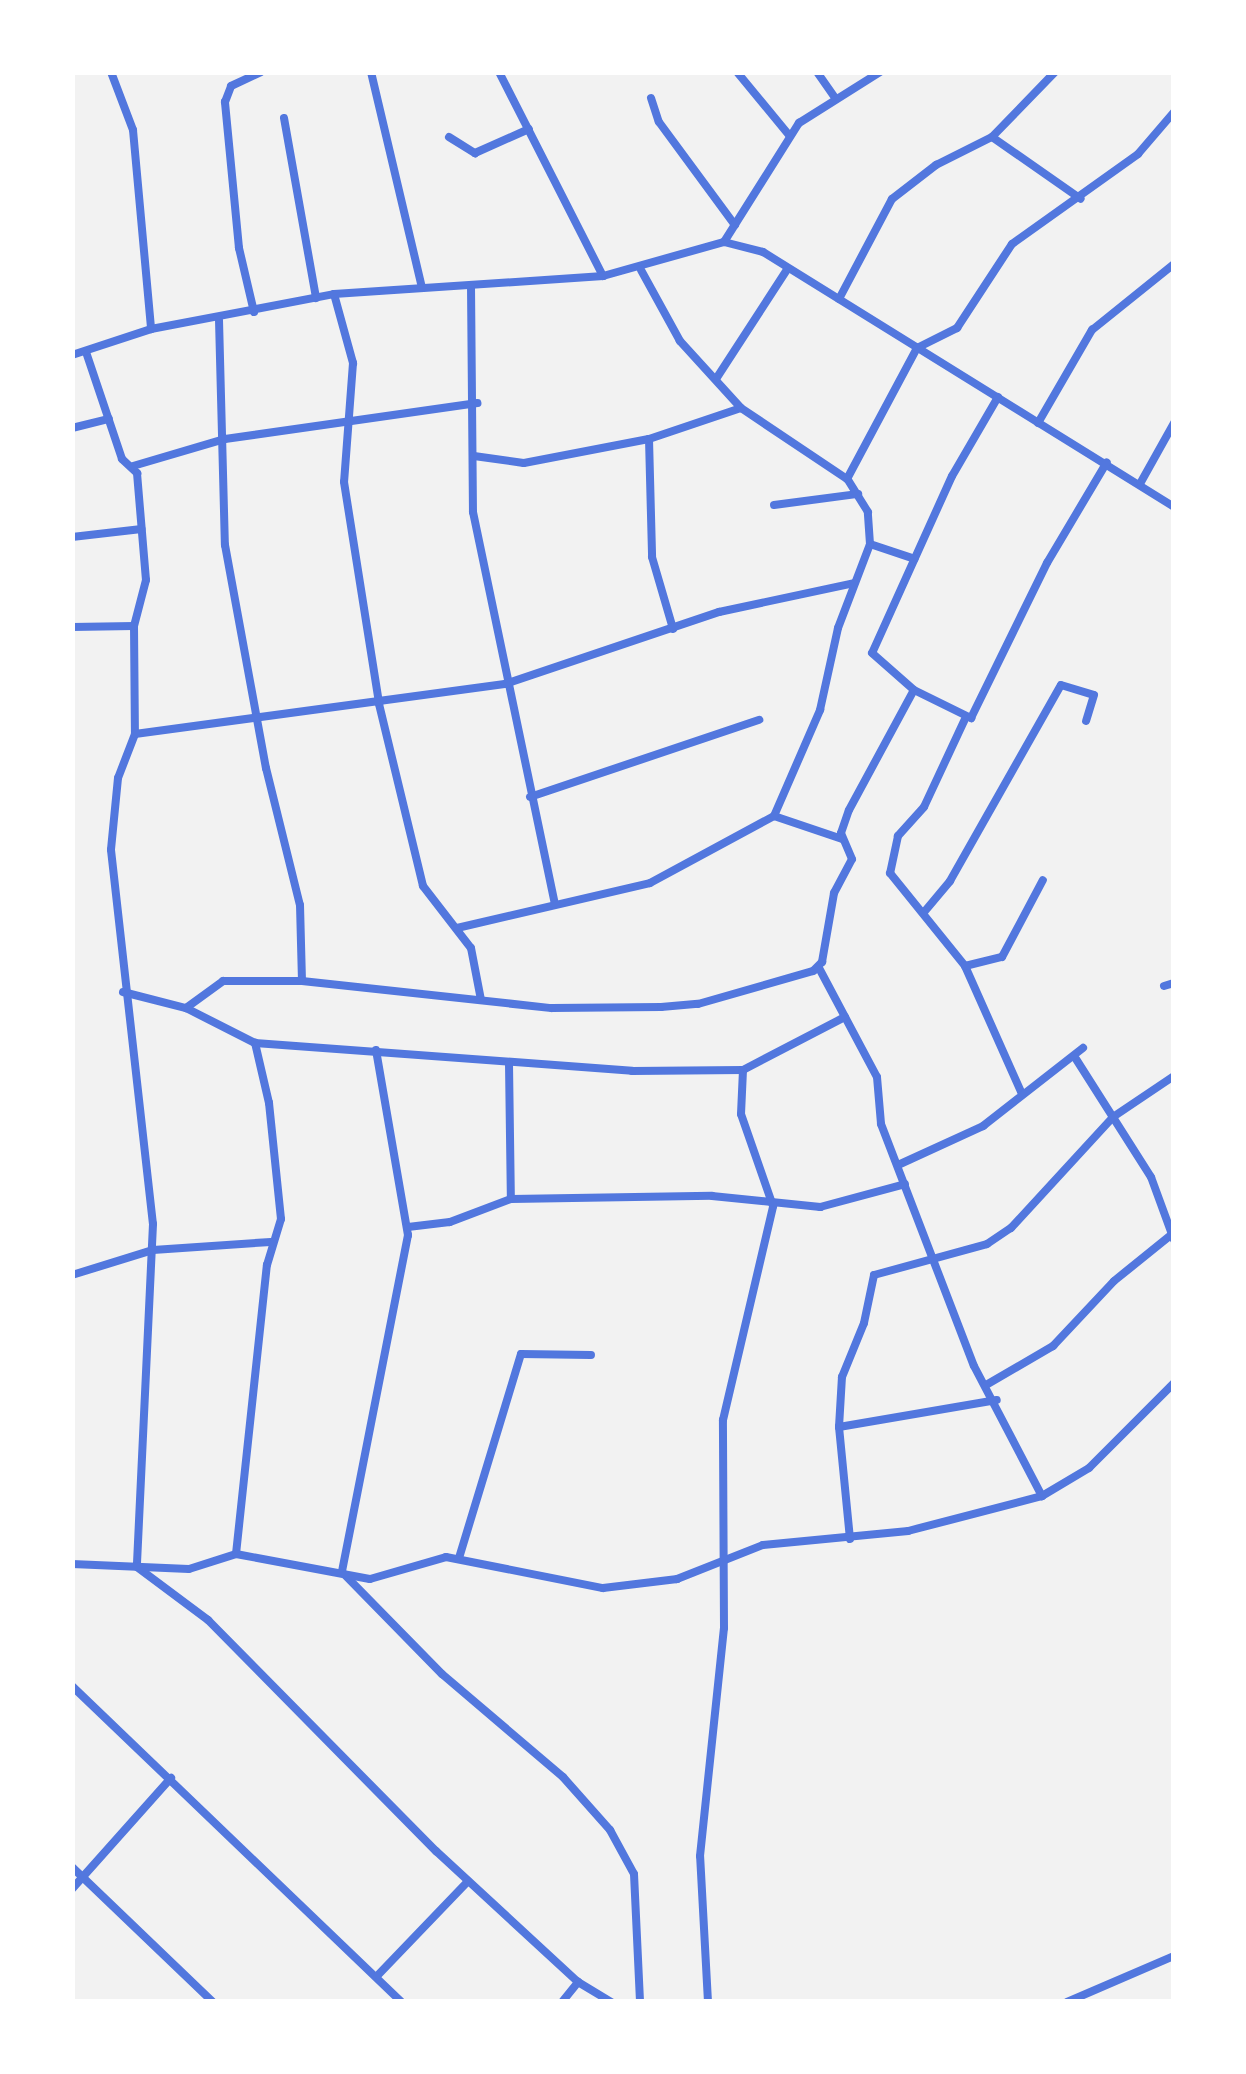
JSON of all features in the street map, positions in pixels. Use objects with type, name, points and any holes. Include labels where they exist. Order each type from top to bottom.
[{"type":"street","points":[[111,72],[133,130],[150,329]]},
{"type":"street","points":[[254,312],[239,248],[226,92],[242,76],[261,72]]},
{"type":"street","points":[[372,72],[422,288]]},
{"type":"street","points":[[499,72],[603,276]]},
{"type":"street","points":[[737,72],[789,135]]},
{"type":"street","points":[[817,72],[836,98]]},
{"type":"street","points":[[724,242],[789,135],[836,98],[880,72]]},
{"type":"street","points":[[840,299],[892,200],[936,165],[992,137],[1055,72]]},
{"type":"street","points":[[652,98],[659,122],[735,225]]},
{"type":"street","points":[[847,479],[917,348],[957,328],[1012,244],[1081,200],[1150,143],[1174,112]]},
{"type":"street","points":[[284,118],[316,298]]},
{"type":"street","points":[[450,137],[474,153],[529,129]]},
{"type":"street","points":[[992,137],[1081,200]]},
{"type":"street","points":[[72,355],[150,329],[219,320],[334,294],[603,276],[642,270],[724,242],[763,252],[1141,482],[1174,507]]},
{"type":"street","points":[[1038,422],[1100,320],[1174,264]]},
{"type":"street","points":[[716,380],[788,268]]},
{"type":"street","points":[[457,928],[650,884],[774,816],[820,710],[854,583],[870,544],[868,512],[847,479],[741,408],[680,340],[642,270]]},
{"type":"street","points":[[471,286],[476,403],[473,512],[555,904]]},
{"type":"street","points":[[334,294],[354,363],[344,482],[379,704],[423,886],[471,948],[481,1000]]},
{"type":"street","points":[[219,320],[225,545],[262,722],[266,768],[300,905],[302,981]]},
{"type":"street","points":[[86,352],[122,459],[132,466],[146,580],[134,626],[135,734],[112,815],[123,992],[148,1142],[153,1250],[138,1567]]},
{"type":"street","points":[[965,719],[914,690],[872,652],[998,396]]},
{"type":"street","points":[[132,466],[225,439],[347,426],[476,403]]},
{"type":"street","points":[[474,456],[524,463],[649,439],[741,408]]},
{"type":"street","points":[[72,428],[109,419]]},
{"type":"street","points":[[1141,482],[1174,423]]},
{"type":"street","points":[[649,439],[652,557],[673,629]]},
{"type":"street","points":[[1022,1094],[965,966],[925,911],[890,872],[893,847],[924,806],[965,719],[1107,462]]},
{"type":"street","points":[[774,505],[858,494]]},
{"type":"street","points":[[72,537],[142,529]]},
{"type":"street","points":[[870,544],[915,559]]},
{"type":"street","points":[[135,734],[262,722],[506,684],[772,598],[854,583]]},
{"type":"street","points":[[72,627],[134,626]]},
{"type":"street","points":[[925,911],[950,880],[1062,686],[1094,695],[1086,721]]},
{"type":"street","points":[[914,690],[856,792],[842,838],[852,859],[834,893],[818,968],[877,1077],[879,1116],[905,1184],[986,1386],[997,1400],[1042,1496]]},
{"type":"street","points":[[530,796],[759,720]]},
{"type":"street","points":[[774,816],[842,838]]},
{"type":"street","points":[[965,966],[1002,957],[1043,880]]},
{"type":"street","points":[[186,1008],[223,981],[302,981],[552,1008],[698,1004],[818,968]]},
{"type":"street","points":[[1164,986],[1174,983]]},
{"type":"street","points":[[123,992],[186,1008],[255,1043],[509,1064],[743,1070],[845,1017]]},
{"type":"street","points":[[236,1554],[271,1242],[281,1206],[255,1043]]},
{"type":"street","points":[[898,1165],[954,1144],[1076,1059],[1083,1048]]},
{"type":"street","points":[[342,1572],[408,1228],[376,1050]]},
{"type":"street","points":[[986,1386],[1053,1346],[1114,1281],[1172,1238],[1151,1177],[1076,1059]]},
{"type":"street","points":[[509,1064],[510,1199]]},
{"type":"street","points":[[708,2002],[700,1856],[727,1558],[728,1386],[773,1206],[741,1114],[743,1070]]},
{"type":"street","points":[[850,1540],[839,1427],[842,1377],[864,1323],[874,1275],[960,1256],[1010,1228],[1113,1117],[1174,1076]]},
{"type":"street","points":[[408,1228],[450,1222],[510,1199],[712,1196],[773,1206],[836,1206],[905,1184]]},
{"type":"street","points":[[72,1276],[153,1250],[271,1242]]},
{"type":"street","points":[[459,1558],[521,1354],[591,1355]]},
{"type":"street","points":[[72,1564],[189,1568],[236,1554],[370,1579],[459,1558],[538,1580],[602,1588],[677,1579],[764,1545],[850,1540],[977,1517],[1042,1496],[1088,1468],[1174,1383]]},
{"type":"street","points":[[839,1427],[997,1400]]},
{"type":"street","points":[[138,1567],[208,1620],[468,1880],[578,1982],[611,2002]]},
{"type":"street","points":[[342,1572],[610,1830],[634,1874],[640,2002]]},
{"type":"street","points":[[72,1686],[378,1975],[401,2002]]},
{"type":"street","points":[[72,1889],[171,1778]]},
{"type":"street","points":[[72,1868],[212,2002]]},
{"type":"street","points":[[378,1975],[468,1880]]},
{"type":"street","points":[[1067,2002],[1174,1956]]},
{"type":"street","points":[[562,2002],[578,1982]]}]
